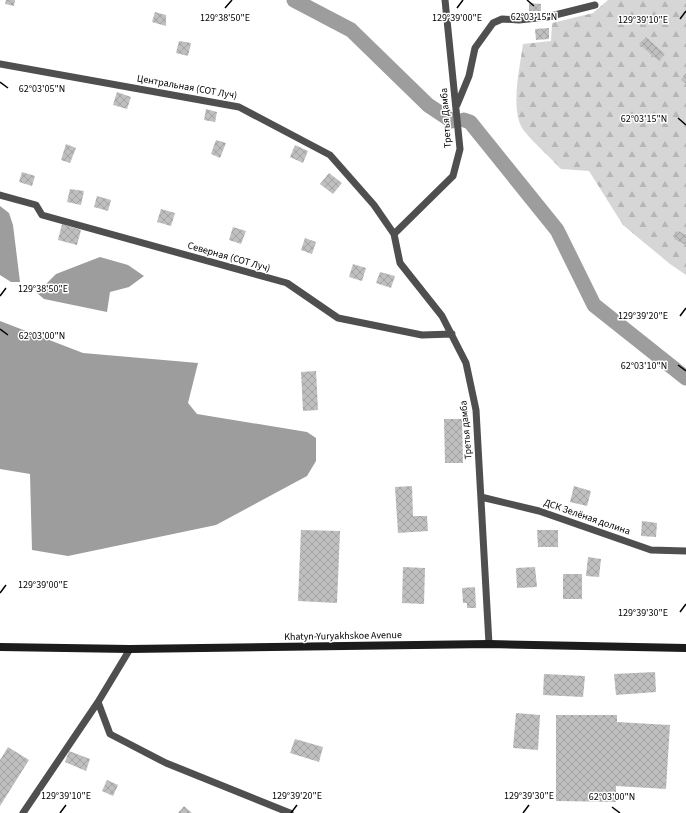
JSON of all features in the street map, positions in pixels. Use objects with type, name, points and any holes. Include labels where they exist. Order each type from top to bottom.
[{"type":"main road","name":"Khatyn-Yuryakhskoe Avenue","points":[[0,647],[130,649],[490,644],[686,648]]},
{"type":"street","name":"Третья Дамба","points":[[394,234],[453,176],[460,149],[445,0]]},
{"type":"street","points":[[456,106],[469,76],[474,48],[493,24],[502,19],[519,20],[547,17],[595,5]]},
{"type":"street","name":"Центральная (СОТ Луч)","points":[[0,64],[239,107],[330,155],[374,205],[394,234]]},
{"type":"street","name":"Северная (СОТ Луч)","points":[[0,195],[36,205],[42,215],[287,283],[338,318],[422,336],[452,334]]},
{"type":"street","name":"Третья дамба","points":[[394,234],[400,263],[442,316],[466,363],[476,410],[490,644]]},
{"type":"street","name":"ДСК Зелёная долина","points":[[481,497],[539,511],[651,550],[686,551]]},
{"type":"street","points":[[23,813],[98,702],[130,649]]},
{"type":"street","points":[[98,702],[110,734],[166,763],[290,813]]},
{"type":"green space","points":[[608,0],[686,0],[686,275],[670,264],[623,225],[589,171],[561,169],[528,135],[521,126],[518,117],[516,97],[523,44],[551,41],[552,23],[593,13]]},
{"type":"shaded area","points":[[0,206],[9,213],[13,225],[20,282],[11,282],[0,275]]},
{"type":"shaded area","points":[[100,257],[128,265],[144,276],[129,287],[110,292],[107,312],[44,299],[37,293],[56,274]]},
{"type":"shaded area","points":[[0,321],[83,353],[198,363],[188,403],[197,414],[307,432],[316,438],[316,461],[307,476],[216,525],[68,556],[32,550],[30,474],[0,469]]},
{"type":"building","points":[[6,0],[15,0],[14,6],[5,4]]},
{"type":"building","points":[[529,3],[541,4],[541,11],[529,11]]},
{"type":"building","points":[[155,12],[166,15],[166,26],[152,22]]},
{"type":"building","points":[[549,28],[549,39],[536,40],[535,29]]},
{"type":"building","points":[[646,37],[665,54],[659,61],[639,44]]},
{"type":"building","points":[[179,41],[191,43],[188,56],[176,53]]},
{"type":"building","points":[[686,73],[686,84],[681,80]]},
{"type":"building","points":[[117,92],[131,97],[127,109],[113,105]]},
{"type":"building","points":[[206,109],[217,112],[215,122],[204,120]]},
{"type":"building","points":[[216,140],[226,143],[220,158],[211,154]]},
{"type":"building","points":[[66,144],[76,148],[70,163],[61,160]]},
{"type":"building","points":[[295,145],[308,151],[303,163],[290,157]]},
{"type":"building","points":[[22,172],[35,176],[32,186],[19,182]]},
{"type":"building","points":[[329,173],[342,183],[333,194],[320,184]]},
{"type":"building","points":[[70,189],[84,191],[81,205],[67,202]]},
{"type":"building","points":[[97,196],[111,200],[108,211],[94,207]]},
{"type":"building","points":[[161,209],[175,213],[171,226],[157,222]]},
{"type":"building","points":[[62,224],[81,230],[77,245],[58,240]]},
{"type":"building","points":[[233,227],[246,231],[241,244],[229,240]]},
{"type":"building","points":[[678,231],[686,235],[686,245],[674,239]]},
{"type":"building","points":[[305,238],[316,242],[312,254],[301,250]]},
{"type":"building","points":[[353,264],[366,268],[362,281],[349,277]]},
{"type":"building","points":[[380,272],[395,276],[391,288],[376,283]]},
{"type":"building","points":[[316,371],[318,410],[303,411],[301,372]]},
{"type":"building","points":[[444,419],[462,419],[463,463],[445,463]]},
{"type":"building","points":[[412,486],[413,516],[427,516],[428,531],[398,533],[395,487]]},
{"type":"building","points":[[574,486],[591,491],[587,506],[570,502]]},
{"type":"building","points":[[642,521],[657,523],[656,537],[641,536]]},
{"type":"building","points":[[301,530],[340,531],[337,603],[298,601]]},
{"type":"building","points":[[537,530],[558,530],[558,547],[538,547]]},
{"type":"building","points":[[588,557],[601,559],[599,577],[586,576]]},
{"type":"building","points":[[403,567],[425,568],[424,604],[402,603]]},
{"type":"building","points":[[535,567],[537,587],[517,588],[516,568]]},
{"type":"building","points":[[563,574],[582,574],[582,599],[563,599]]},
{"type":"building","points":[[475,587],[476,608],[467,608],[467,603],[463,603],[462,588]]},
{"type":"building","points":[[655,672],[656,692],[616,695],[614,674]]},
{"type":"building","points":[[544,674],[585,676],[583,697],[543,695]]},
{"type":"building","points":[[516,713],[540,715],[538,750],[513,748]]},
{"type":"building","points":[[556,715],[617,715],[617,722],[670,725],[666,789],[616,786],[616,802],[556,801]]},
{"type":"building","points":[[295,739],[323,747],[319,762],[290,753]]},
{"type":"building","points":[[8,747],[29,760],[0,806],[0,760]]},
{"type":"building","points":[[69,751],[90,759],[86,771],[65,762]]},
{"type":"building","points":[[107,780],[118,785],[113,796],[102,791]]},
{"type":"building","points":[[184,806],[192,813],[178,813]]},
{"type":"waterway","points":[[294,0],[351,30],[428,105],[452,121]]},
{"type":"waterway","points":[[464,120],[470,122],[557,230],[594,305],[686,378]]}]
